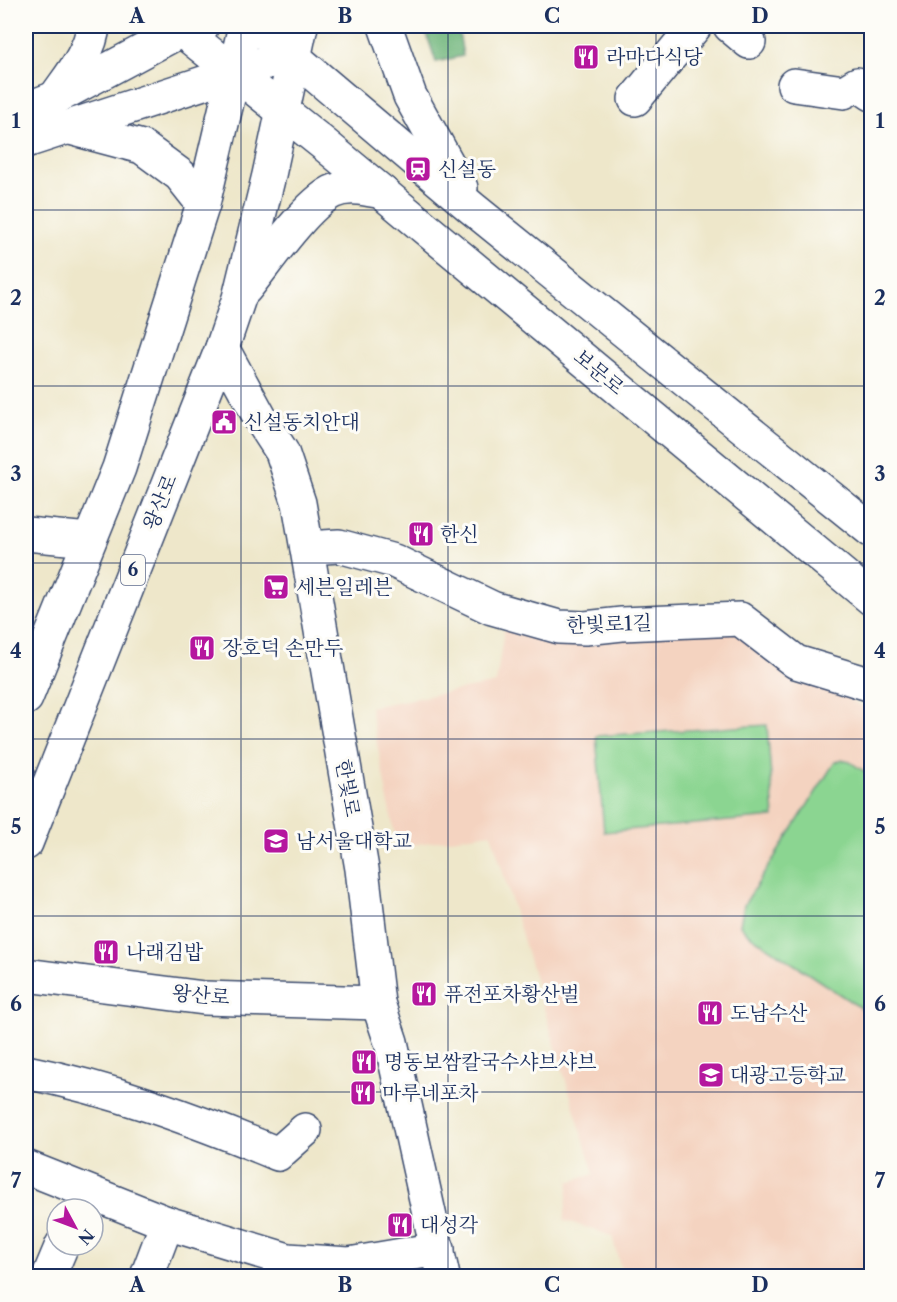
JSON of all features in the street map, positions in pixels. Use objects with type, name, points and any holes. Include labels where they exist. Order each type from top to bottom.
[{"type":"main road","points":[[26,141],[49,111],[77,65],[92,35],[93,26]]},
{"type":"main road","points":[[26,698],[119,468],[203,204],[236,72],[245,26]]},
{"type":"main road","points":[[256,26],[296,40],[335,90],[472,207],[872,531]]},
{"type":"main road","points":[[385,26],[410,96],[472,207]]},
{"type":"main road","points":[[49,111],[187,27]]},
{"type":"main road","name":"보문로","points":[[187,27],[281,111],[382,192],[872,600]]},
{"type":"main road","points":[[635,99],[684,31]]},
{"type":"main road","points":[[49,111],[236,72],[296,40]]},
{"type":"main road","name":"왕산로","points":[[26,843],[222,348],[238,298],[272,155],[296,40]]},
{"type":"main road","points":[[794,85],[844,92],[856,84],[872,94]]},
{"type":"main road","points":[[49,111],[142,147],[180,175],[203,204]]},
{"type":"main road","points":[[238,298],[316,204],[332,192],[351,187],[382,192],[414,157]]},
{"type":"main road","name":"한빛로","points":[[222,348],[263,423],[282,452],[299,503],[362,869],[378,1003],[391,1042],[440,1263]]},
{"type":"main road","points":[[26,534],[89,540]]},
{"type":"main road","name":"한빛로1길","points":[[307,548],[339,546],[394,561],[492,608],[559,627],[585,628],[622,624],[740,619],[796,662],[872,686]]},
{"type":"main road","name":"왕산로","points":[[26,975],[204,998],[378,1003]]},
{"type":"main road","points":[[26,1072],[69,1080],[142,1102],[223,1130],[278,1154],[305,1130]]},
{"type":"main road","points":[[26,1167],[77,1197]]},
{"type":"main road","points":[[105,1206],[288,1260],[349,1264],[440,1263]]},
{"type":"main road","points":[[147,1276],[167,1223]]},
{"type":"main road","points":[[50,1276],[57,1257]]},
{"type":"shaded area","points":[[505,623],[738,629],[871,712],[871,1276],[623,1276],[612,1236],[564,1220],[569,1182],[594,1174],[491,833],[397,847],[370,707],[496,683]]},
{"type":"green space","points":[[424,26],[458,26],[463,56],[436,62]]},
{"type":"green space","points":[[767,725],[774,817],[604,832],[596,736]]},
{"type":"green space","points":[[841,760],[850,762],[871,776],[871,1015],[748,934],[740,925],[744,905],[835,762]]},
{"type":"place","name":"라마다식당","points":[[586,57]]},
{"type":"place","name":"신설동","points":[[418,169]]},
{"type":"place","name":"신설동치안대","points":[[224,422]]},
{"type":"place","name":"한신","points":[[421,534]]},
{"type":"place","name":"세븐일레븐","points":[[276,587]]},
{"type":"place","name":"장호덕 손만두","points":[[202,648]]},
{"type":"place","name":"남서울대학교","points":[[276,841]]},
{"type":"place","name":"나래김밥","points":[[106,952]]},
{"type":"place","name":"퓨전포차황산벌","points":[[424,994]]},
{"type":"place","name":"도남수산","points":[[710,1013]]},
{"type":"place","name":"명동보쌈칼국수샤브샤브","points":[[364,1062]]},
{"type":"place","name":"대광고등학교","points":[[711,1075]]},
{"type":"place","name":"마루네포차","points":[[363,1093]]},
{"type":"place","name":"대성각","points":[[400,1225]]}]
